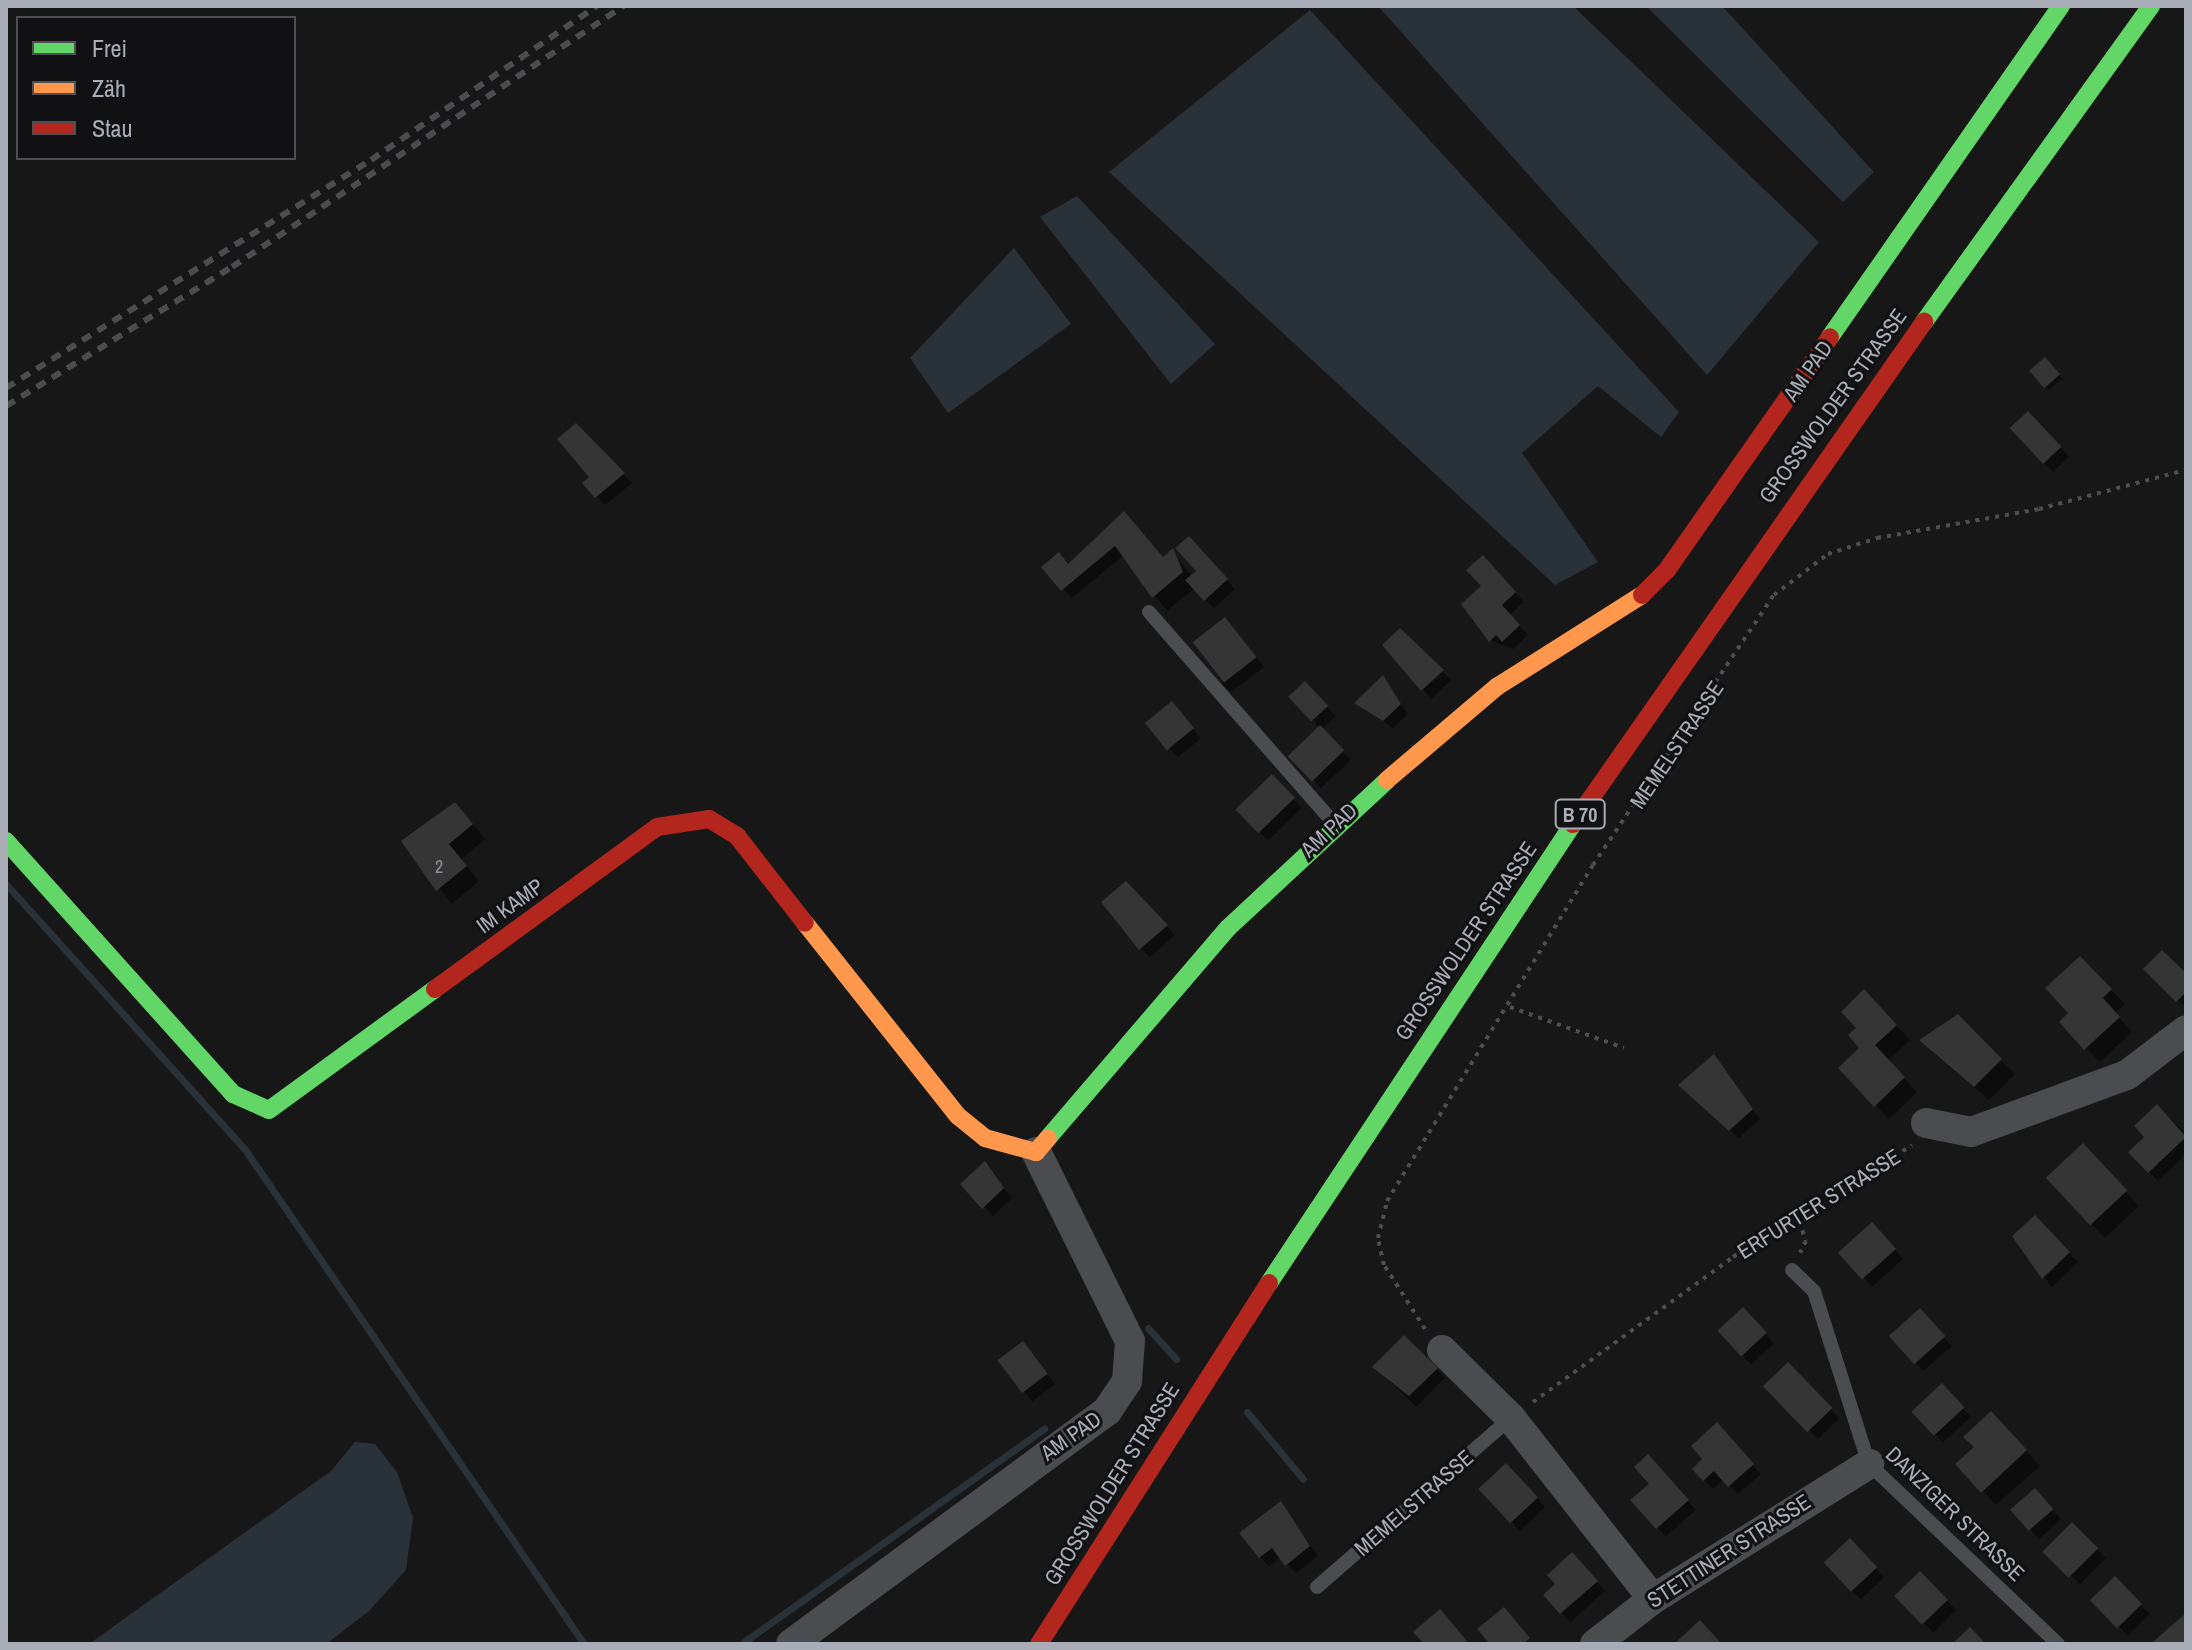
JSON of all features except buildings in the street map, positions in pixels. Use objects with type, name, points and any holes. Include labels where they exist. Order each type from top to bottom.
[{"type":"street","name":"AM PAD","points":[[791,1644],[1107,1411],[1127,1381],[1130,1341],[1036,1152],[1228,928],[1334,824],[1498,686],[1631,605],[1667,570],[2061,6]]},
{"type":"street","name":"GROSSWOLDER STRASSE","points":[[1039,1644],[1352,1155],[1718,607],[2151,6]]},
{"type":"street","name":"IM KAMP","points":[[6,841],[233,1094],[269,1110],[657,827],[709,819],[737,836],[958,1116],[985,1138],[1036,1152]]},
{"type":"street","points":[[1926,1123],[1971,1132],[2127,1075],[2186,1030]]},
{"type":"street","points":[[1442,1350],[1511,1418],[1653,1599]]},
{"type":"street","name":"STETTINER STRASSE","points":[[1595,1644],[1653,1599],[1869,1464]]},
{"type":"lane","points":[[1149,612],[1334,824]]},
{"type":"lane","name":"DANZIGER STRASSE","points":[[1792,1270],[1814,1291],[1869,1464],[2058,1644]]},
{"type":"lane","name":"MEMELSTRASSE","points":[[1317,1587],[1511,1418]]},
{"type":"path","name":"MEMELSTRASSE","points":[[1442,1350],[1394,1289],[1378,1238],[1387,1201],[1510,1007],[1593,865],[1774,595],[1802,570],[1877,538],[2039,509],[2186,470]]},
{"type":"path","points":[[1510,1007],[1624,1048]]},
{"type":"path","name":"ERFURTER STRASSE","points":[[1511,1418],[1733,1257],[1798,1220],[1911,1147],[1926,1123]]},
{"type":"path","points":[[1792,1270],[1806,1241],[1798,1220]]},
{"type":"shaded area","points":[[1378,6],[1573,6],[1819,242],[1707,375]]},
{"type":"shaded area","points":[[1646,6],[1722,6],[1874,172],[1843,202]]},
{"type":"shaded area","points":[[1310,10],[1679,412],[1661,437],[1598,386],[1522,453],[1598,562],[1555,585],[1109,172]]},
{"type":"shaded area","points":[[1077,196],[1215,344],[1171,384],[1040,217]]},
{"type":"shaded area","points":[[1014,248],[1071,324],[948,413],[910,358]]},
{"type":"shaded area","points":[[355,1442],[375,1444],[397,1472],[413,1518],[406,1570],[369,1611],[326,1644],[89,1644],[331,1471]]},
{"type":"waterway","points":[[6,884],[244,1148],[584,1644]]},
{"type":"waterway","points":[[1148,1328],[1176,1359]]},
{"type":"waterway","points":[[1247,1412],[1303,1479]]},
{"type":"waterway","points":[[741,1644],[1044,1429]]},
{"type":"railway","points":[[6,388],[371,160],[597,6]]},
{"type":"railway","points":[[6,406],[232,267],[624,6]]},
{"type":"traffic: fast","points":[[1830,337],[2061,6]]},
{"type":"traffic: fast","points":[[1924,322],[2151,6]]},
{"type":"traffic: fast","points":[[1048,1138],[1228,928],[1387,780]]},
{"type":"traffic: fast","points":[[1269,1283],[1573,824]]},
{"type":"traffic: fast","points":[[6,841],[233,1094],[269,1110],[435,989]]},
{"type":"traffic: slow","points":[[1387,780],[1498,686],[1642,595]]},
{"type":"traffic: slow","points":[[805,923],[958,1116],[985,1138],[1036,1152],[1048,1138]]},
{"type":"traffic: jam","points":[[1573,824],[1924,322]]},
{"type":"traffic: jam","points":[[1642,595],[1667,570],[1830,337]]},
{"type":"traffic: jam","points":[[435,989],[657,827],[709,819],[737,836],[805,923]]},
{"type":"traffic: jam","points":[[1039,1644],[1269,1283]]}]
